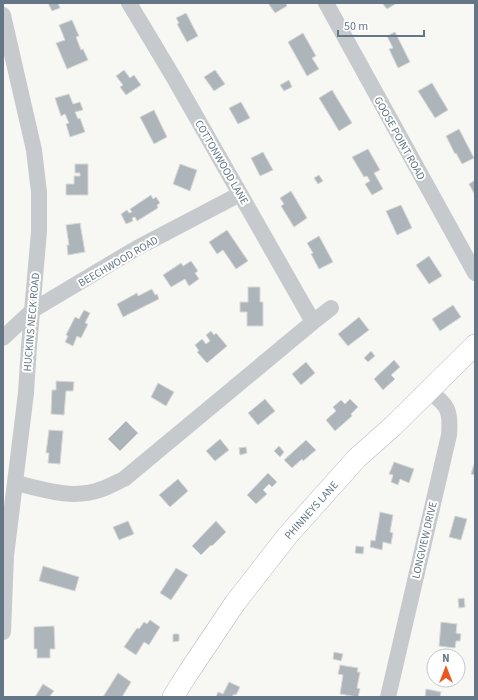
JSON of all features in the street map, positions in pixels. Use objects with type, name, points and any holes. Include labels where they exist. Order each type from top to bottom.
[{"type":"main road","name":"PHINNEYS LANE","points":[[173,697],[235,603],[288,535],[357,458],[393,426],[475,345]]},
{"type":"street","name":"COTTONWOOD LANE","points":[[129,3],[313,322]]},
{"type":"street","name":"GOOSE POINT ROAD","points":[[326,3],[475,273]]},
{"type":"street","name":"HUCKINS NECK ROAD","points":[[3,15],[34,150],[39,192],[39,232],[33,310],[26,393],[6,556],[3,632]]},
{"type":"street","name":"BEECHWOOD ROAD","points":[[3,338],[33,310],[137,248],[240,194]]},
{"type":"street","points":[[16,484],[56,492],[75,494],[101,490],[124,479],[331,308]]},
{"type":"street","name":"LONGVIEW DRIVE","points":[[388,697],[449,435],[449,412],[442,401],[428,390]]},
{"type":"building","points":[[48,3],[58,3],[60,8],[52,11]]},
{"type":"building","points":[[268,3],[286,3],[287,6],[275,13]]},
{"type":"building","points":[[382,3],[397,3],[387,9]]},
{"type":"building","points":[[186,13],[198,36],[187,42],[177,24],[179,23],[176,18]]},
{"type":"building","points":[[72,20],[79,36],[76,37],[81,50],[83,49],[88,60],[67,69],[56,43],[65,40],[59,25]]},
{"type":"building","points":[[395,32],[410,62],[398,68],[389,49],[393,48],[387,36]]},
{"type":"building","points":[[303,33],[316,56],[312,58],[319,69],[307,76],[288,42]]},
{"type":"building","points":[[124,70],[130,78],[134,75],[141,85],[126,95],[120,87],[123,85],[116,76]]},
{"type":"building","points":[[215,70],[225,84],[214,91],[204,77]]},
{"type":"building","points":[[289,80],[292,87],[284,91],[280,85]]},
{"type":"building","points":[[432,83],[448,110],[435,118],[418,91]]},
{"type":"building","points":[[332,90],[352,123],[339,131],[319,98]]},
{"type":"building","points":[[69,94],[73,104],[80,102],[83,110],[75,112],[78,119],[80,118],[85,132],[70,137],[66,124],[69,123],[65,114],[61,116],[55,98]]},
{"type":"building","points":[[241,102],[250,118],[238,124],[229,108]]},
{"type":"building","points":[[154,110],[167,137],[154,144],[140,117]]},
{"type":"building","points":[[459,129],[474,158],[462,164],[446,136]]},
{"type":"building","points":[[368,149],[380,170],[374,173],[383,189],[372,195],[365,184],[370,181],[367,176],[364,177],[352,157]]},
{"type":"building","points":[[263,152],[273,170],[260,176],[251,158]]},
{"type":"building","points":[[75,164],[88,164],[88,195],[66,195],[66,184],[74,184],[74,176],[80,176],[80,173],[75,173]]},
{"type":"building","points":[[180,164],[197,170],[190,191],[173,184]]},
{"type":"building","points":[[319,175],[323,181],[318,184],[314,178]]},
{"type":"building","points":[[475,180],[475,195],[469,184]]},
{"type":"building","points":[[291,191],[307,218],[294,227],[281,206],[284,204],[280,198]]},
{"type":"building","points":[[151,195],[153,199],[156,197],[160,203],[157,205],[158,208],[137,221],[135,217],[132,218],[133,221],[126,224],[121,214],[127,210],[129,213],[132,212],[130,209]]},
{"type":"building","points":[[401,205],[412,228],[397,235],[386,211]]},
{"type":"building","points":[[80,223],[85,252],[68,255],[67,245],[69,245],[66,225]]},
{"type":"building","points":[[227,230],[248,261],[236,269],[223,250],[217,254],[209,242]]},
{"type":"building","points":[[319,236],[333,262],[319,269],[311,254],[313,253],[307,243]]},
{"type":"building","points":[[429,256],[442,276],[429,284],[416,265]]},
{"type":"building","points":[[191,261],[198,271],[195,273],[199,279],[189,286],[185,279],[171,287],[163,275],[181,263],[183,266]]},
{"type":"building","points":[[248,287],[260,287],[260,302],[263,302],[263,326],[247,326],[247,312],[240,312],[240,302],[248,302]]},
{"type":"building","points":[[152,289],[155,295],[157,294],[159,299],[123,317],[117,304],[137,293],[138,296]]},
{"type":"building","points":[[453,305],[461,317],[440,331],[432,319]]},
{"type":"building","points":[[84,310],[90,313],[85,323],[88,324],[81,338],[77,336],[73,346],[65,342],[68,336],[66,335],[75,317],[79,319]]},
{"type":"building","points":[[359,317],[369,330],[348,346],[338,334]]},
{"type":"building","points":[[211,331],[214,335],[216,333],[227,346],[207,363],[197,352],[199,351],[195,345],[202,339],[206,344],[210,341],[206,335]]},
{"type":"building","points":[[371,351],[375,356],[368,362],[364,358]]},
{"type":"building","points":[[394,360],[400,367],[391,375],[395,379],[383,390],[374,379]]},
{"type":"building","points":[[306,362],[315,373],[301,385],[292,374]]},
{"type":"building","points":[[56,381],[74,382],[73,391],[66,391],[64,415],[51,414],[52,390],[56,390]]},
{"type":"building","points":[[158,383],[174,392],[166,406],[151,397]]},
{"type":"building","points":[[265,399],[275,411],[258,425],[248,413]]},
{"type":"building","points":[[350,399],[358,407],[351,414],[352,416],[335,431],[326,420],[336,411],[333,407],[341,400],[345,404]]},
{"type":"building","points":[[126,421],[138,433],[120,451],[108,439]]},
{"type":"building","points":[[49,430],[63,431],[60,464],[48,463],[49,453],[46,453]]},
{"type":"building","points":[[220,439],[229,450],[215,461],[206,451]]},
{"type":"building","points":[[306,440],[316,450],[292,468],[284,460]]},
{"type":"building","points":[[279,446],[284,452],[280,457],[274,451]]},
{"type":"building","points":[[246,447],[247,453],[240,455],[239,448]]},
{"type":"building","points":[[475,461],[475,475],[471,474]]},
{"type":"building","points":[[394,462],[414,469],[409,483],[400,479],[398,485],[391,482],[393,475],[389,474]]},
{"type":"building","points":[[268,473],[277,482],[272,487],[269,484],[263,490],[267,494],[256,504],[247,495]]},
{"type":"building","points":[[178,479],[188,491],[170,507],[159,495]]},
{"type":"building","points":[[380,512],[393,515],[390,532],[393,533],[391,544],[383,542],[382,550],[370,547],[371,540],[375,541]]},
{"type":"building","points":[[455,516],[467,519],[461,540],[449,537]]},
{"type":"building","points":[[128,521],[134,534],[119,540],[113,527]]},
{"type":"building","points":[[216,521],[226,532],[201,555],[192,546]]},
{"type":"building","points":[[356,546],[364,547],[363,554],[355,553]]},
{"type":"building","points":[[43,566],[79,577],[75,591],[39,581]]},
{"type":"building","points":[[176,568],[188,575],[171,600],[160,593]]},
{"type":"building","points":[[464,598],[465,607],[459,608],[458,599]]},
{"type":"building","points":[[150,620],[160,627],[149,645],[144,642],[136,655],[124,647],[137,628],[139,629],[144,622],[147,624]]},
{"type":"building","points":[[441,622],[457,624],[456,633],[461,634],[460,641],[456,641],[455,648],[439,646]]},
{"type":"building","points":[[54,626],[55,649],[50,649],[50,658],[37,658],[37,649],[34,649],[34,627]]},
{"type":"building","points":[[173,634],[179,634],[179,641],[173,642]]},
{"type":"building","points":[[334,652],[343,654],[341,661],[333,659]]},
{"type":"building","points":[[340,665],[358,668],[357,672],[360,672],[357,688],[360,689],[358,697],[340,694],[343,675],[338,674]]},
{"type":"building","points":[[118,673],[131,682],[122,697],[103,697]]},
{"type":"building","points":[[229,682],[240,687],[236,695],[234,694],[232,697],[216,697],[218,692],[223,694]]},
{"type":"building","points":[[43,684],[54,691],[49,697],[35,697]]},
{"type":"building","points":[[426,689],[441,692],[440,697],[425,697]]}]
